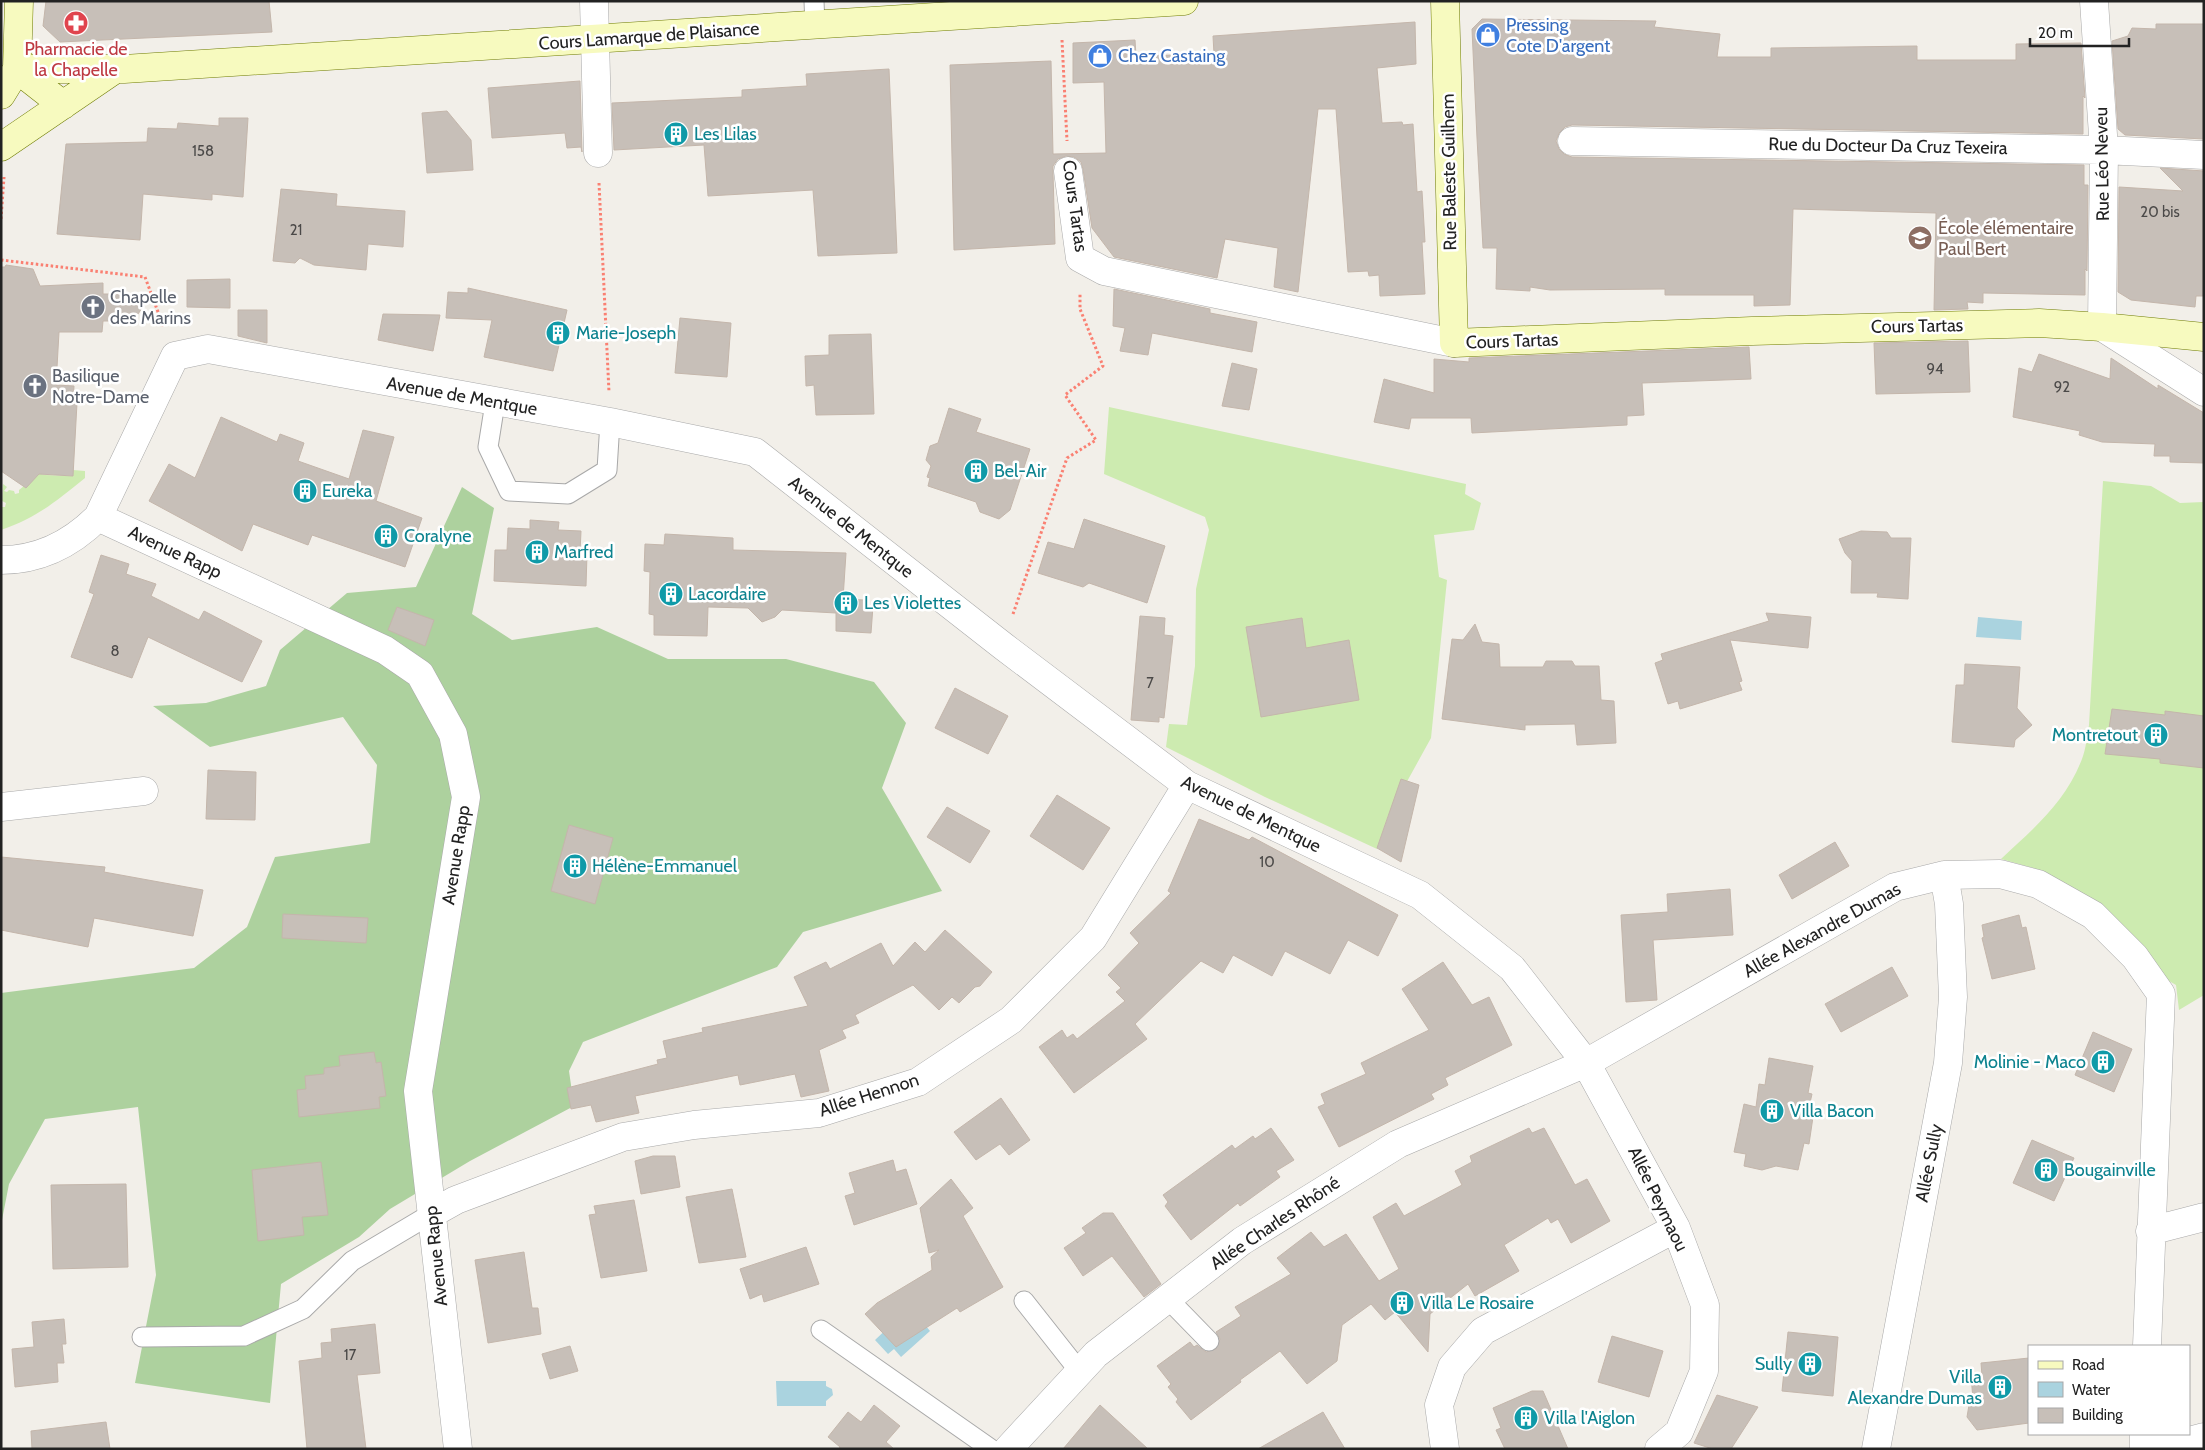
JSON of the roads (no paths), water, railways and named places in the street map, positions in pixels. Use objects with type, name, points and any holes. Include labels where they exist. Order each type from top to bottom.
[{"type":"street","points":[[19,1],[7,85],[63,105]]},
{"type":"street","points":[[594,1],[598,153]]},
{"type":"street","name":"Cours Lamarque de Plaisance","points":[[7,85],[114,70],[596,39],[814,13],[1184,1]]},
{"type":"street","name":"Rue Baleste Guilhem","points":[[1445,1],[1454,343]]},
{"type":"street","name":"Rue Léo Neveu","points":[[2094,1],[2104,150],[2102,327]]},
{"type":"street","points":[[9,142],[114,70]]},
{"type":"street","name":"Rue du Docteur Da Cruz Texeira","points":[[1572,141],[2104,150],[2204,155]]},
{"type":"street","name":"Cours Tartas","points":[[1068,171],[1080,258],[1104,271],[1454,343],[1752,331],[2039,323],[2204,337]]},
{"type":"street","points":[[2102,327],[2204,392]]},
{"type":"street","name":"Avenue de Mentque","points":[[98,517],[175,356],[208,349],[495,403],[610,422],[755,452],[1002,646],[1187,786],[1420,895],[1512,968],[1586,1063]]},
{"type":"street","points":[[1,560],[21,560],[58,548],[84,531],[98,517]]},
{"type":"street","name":"Avenue Rapp","points":[[98,517],[385,650],[420,674],[453,734],[466,798],[418,1091],[458,1449]]},
{"type":"street","name":"Allée Hennon","points":[[431,1214],[456,1200],[623,1138],[694,1125],[818,1113],[918,1082],[1011,1020],[1093,938],[1187,786]]},
{"type":"street","points":[[1,806],[144,791]]},
{"type":"street","name":"Allée Alexandre Dumas","points":[[1586,1063],[1895,887],[1944,875],[2000,874],[2038,884],[2093,915],[2134,957],[2161,994],[2150,1231],[2147,1345]]},
{"type":"street","name":"Allée Sully","points":[[1876,1449],[1948,1063],[1953,996],[1949,904],[1944,875]]},
{"type":"street","name":"Allée Peymaou","points":[[1586,1063],[1676,1228],[1705,1305],[1704,1371],[1679,1432],[1660,1449]]},
{"type":"street","name":"Allée Charles Rhôné","points":[[1008,1449],[1096,1354],[1242,1242],[1398,1144],[1586,1063]]},
{"type":"street","points":[[2150,1231],[2204,1217]]},
{"type":"street","points":[[1445,1449],[1439,1405],[1452,1367],[1483,1331],[1676,1228]]},
{"type":"street","points":[[2144,1435],[2144,1449]]},
{"type":"street","points":[[2159,1449],[2204,1437]]},
{"type":"lane","points":[[495,403],[488,447],[509,491],[568,494],[606,470],[610,422]]},
{"type":"lane","points":[[142,1337],[244,1336],[303,1309],[352,1261],[431,1214]]},
{"type":"lane","points":[[1168,1299],[1209,1341]]},
{"type":"lane","points":[[1024,1301],[1080,1372]]},
{"type":"lane","points":[[821,1330],[991,1449]]},
{"type":"water","points":[[1978,617],[2022,621],[2021,640],[1976,637]]},
{"type":"water","points":[[910,1307],[930,1331],[901,1357],[894,1349],[888,1354],[875,1340]]},
{"type":"water","points":[[776,1381],[826,1381],[826,1386],[832,1389],[833,1395],[826,1401],[826,1406],[777,1406]]},
{"type":"place","name":"Pharmacie de la Chapelle","points":[[76,23]]},
{"type":"place","name":"Pressing Cote D'argent","points":[[1488,35]]},
{"type":"place","name":"Chez Castaing","points":[[1100,56]]},
{"type":"place","name":"Les Lilas","points":[[676,134]]},
{"type":"place","name":"École élémentaire Paul Bert","points":[[1920,238]]},
{"type":"place","name":"Chapelle des Marins","points":[[93,307]]},
{"type":"place","name":"Marie-Joseph","points":[[558,333]]},
{"type":"place","name":"Basilique Notre-Dame","points":[[35,386]]},
{"type":"place","name":"Bel-Air","points":[[976,471]]},
{"type":"place","name":"Eureka","points":[[305,491]]},
{"type":"place","name":"Coralyne","points":[[386,536]]},
{"type":"place","name":"Marfred","points":[[537,552]]},
{"type":"place","name":"Lacordaire","points":[[671,594]]},
{"type":"place","name":"Les Violettes","points":[[846,603]]},
{"type":"place","name":"Montretout","points":[[2156,735]]},
{"type":"place","name":"Hélène-Emmanuel","points":[[575,866]]},
{"type":"place","name":"Molinie - Maco","points":[[2103,1062]]},
{"type":"place","name":"Villa Bacon","points":[[1772,1111]]},
{"type":"place","name":"Bougainville","points":[[2046,1170]]},
{"type":"place","name":"Villa Le Rosaire","points":[[1402,1303]]},
{"type":"place","name":"Sully","points":[[1810,1364]]},
{"type":"place","name":"Villa Alexandre Dumas","points":[[2000,1387]]},
{"type":"place","name":"Villa l'Aiglon","points":[[1526,1418]]}]
